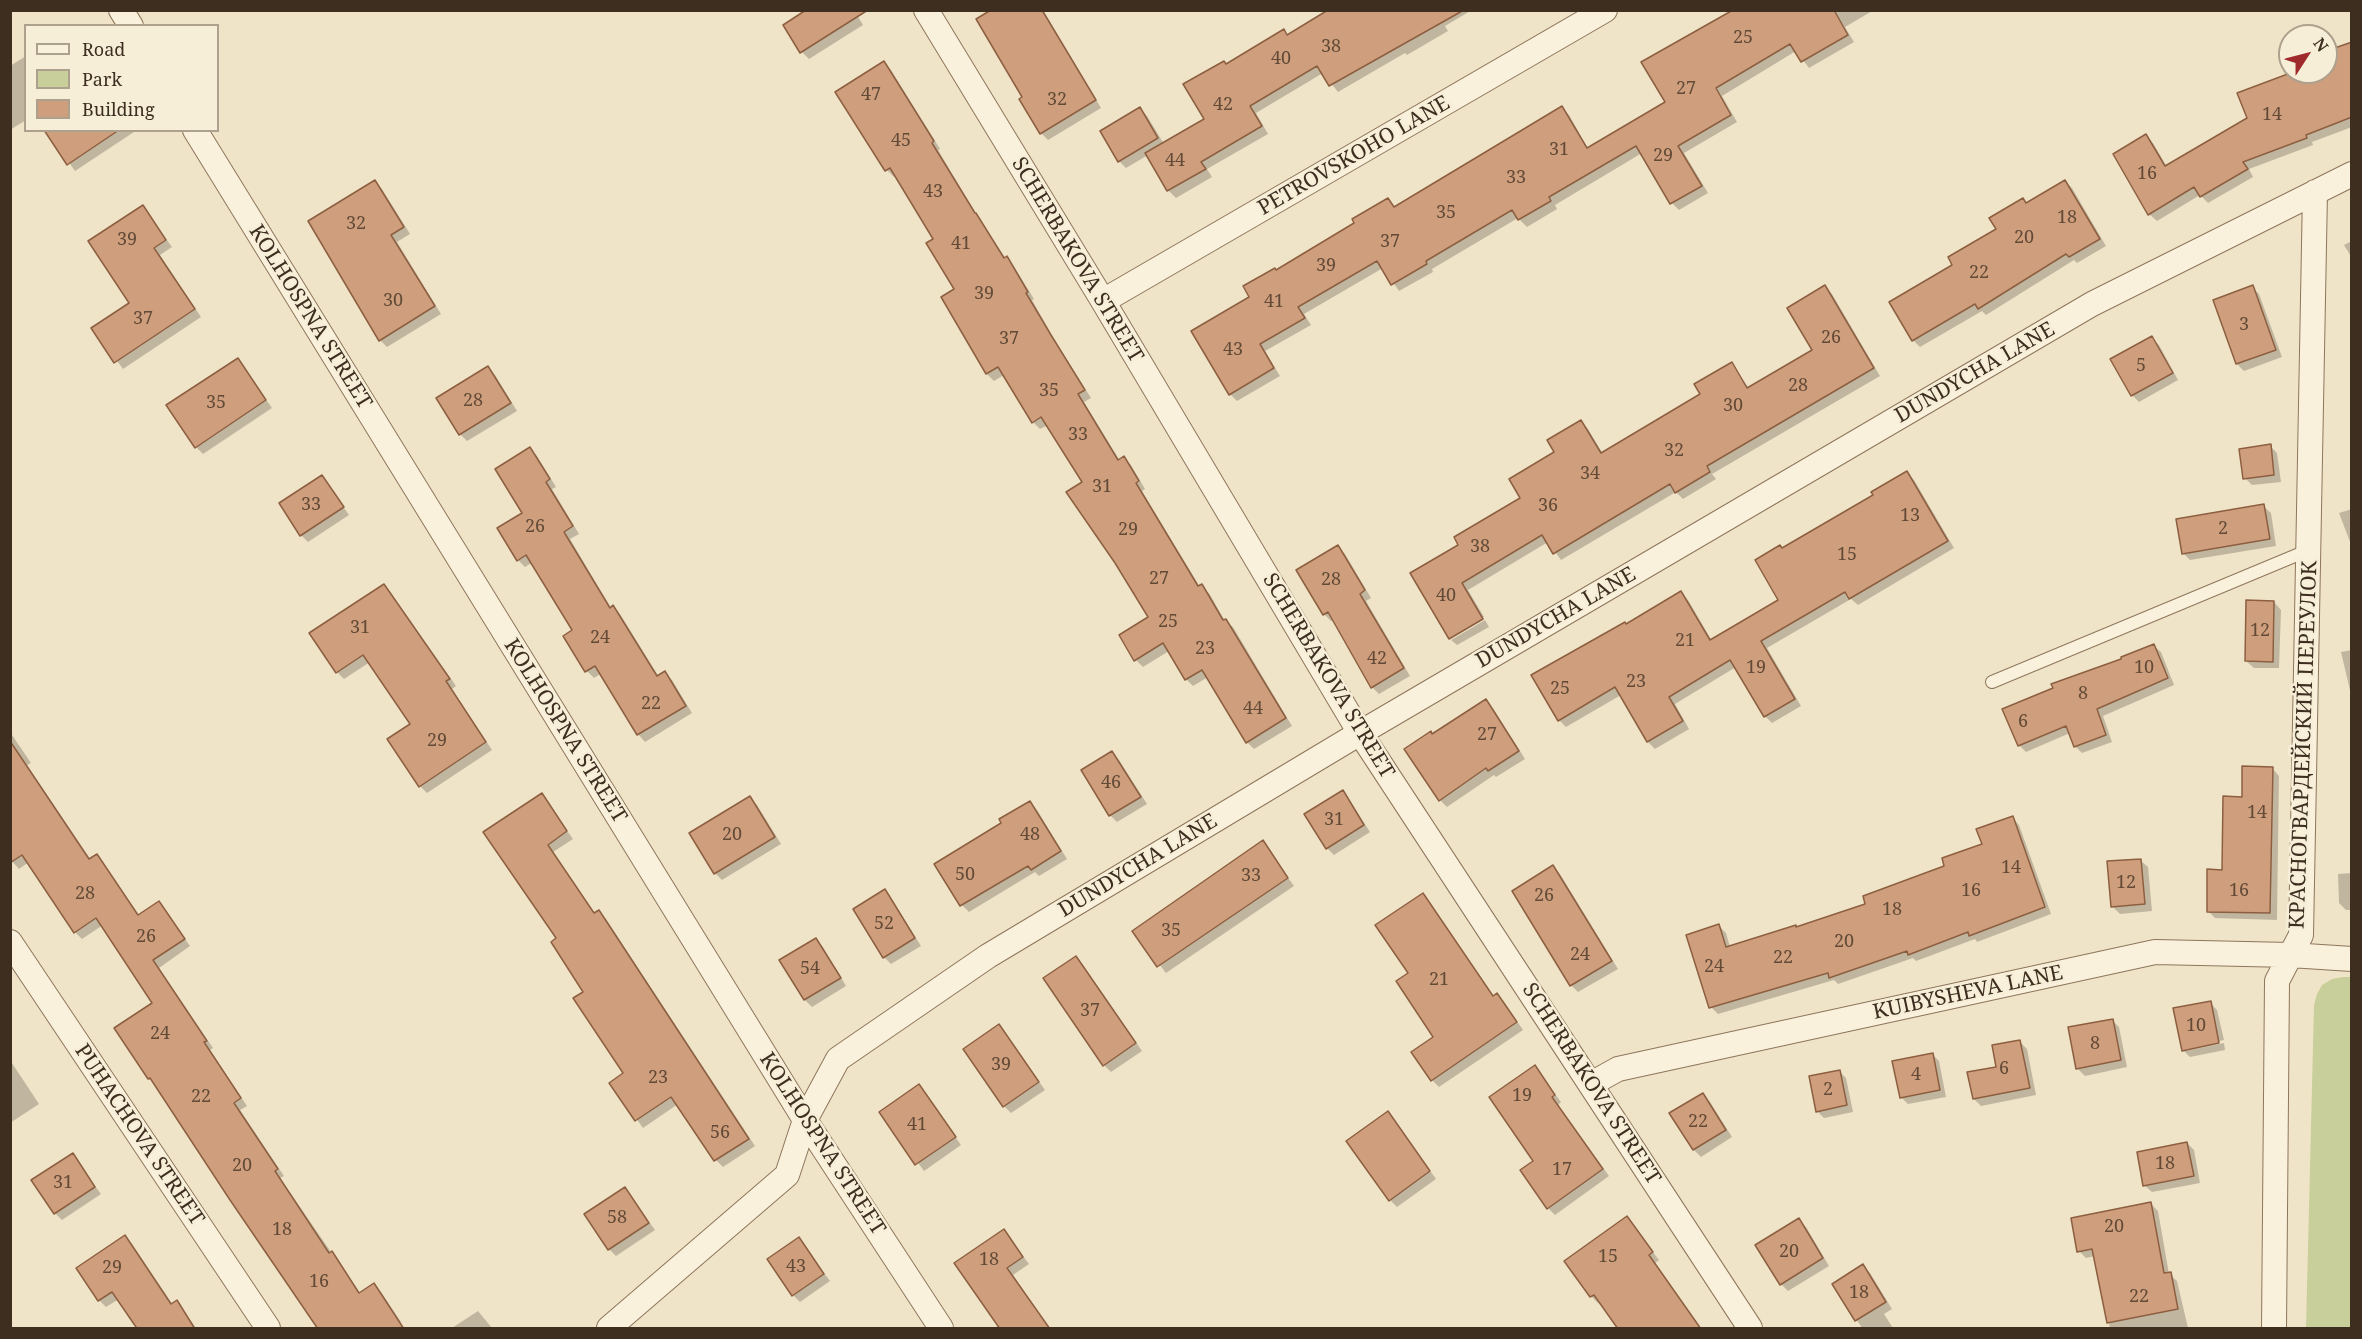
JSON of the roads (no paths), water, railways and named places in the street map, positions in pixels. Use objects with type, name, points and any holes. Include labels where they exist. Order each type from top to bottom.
[{"type":"street","points":[[122,10],[130,24]]},
{"type":"street","name":"SCHERBAKOVA STREET","points":[[926,10],[1360,733],[1750,1329]]},
{"type":"street","name":"PETROVSKOHO LANE","points":[[1103,302],[1605,10]]},
{"type":"street","name":"KOLHOSPNA STREET","points":[[196,132],[805,1120],[941,1329]]},
{"type":"street","name":"DUNDYCHA LANE","points":[[609,1329],[787,1174],[805,1120],[838,1059],[988,956],[1360,733],[2092,304],[2352,174]]},
{"type":"street","name":"КРАСНОГВАРДЕЙСКИЙ ПЕРЕУЛОК","points":[[2274,1329],[2277,981],[2301,935],[2315,192]]},
{"type":"street","name":"PUHACHOVA STREET","points":[[10,942],[268,1329]]},
{"type":"street","name":"KUIBYSHEVA LANE","points":[[1591,1084],[1618,1069],[2155,952],[2352,959]]},
{"type":"lane","points":[[1992,682],[2309,550]]}]
